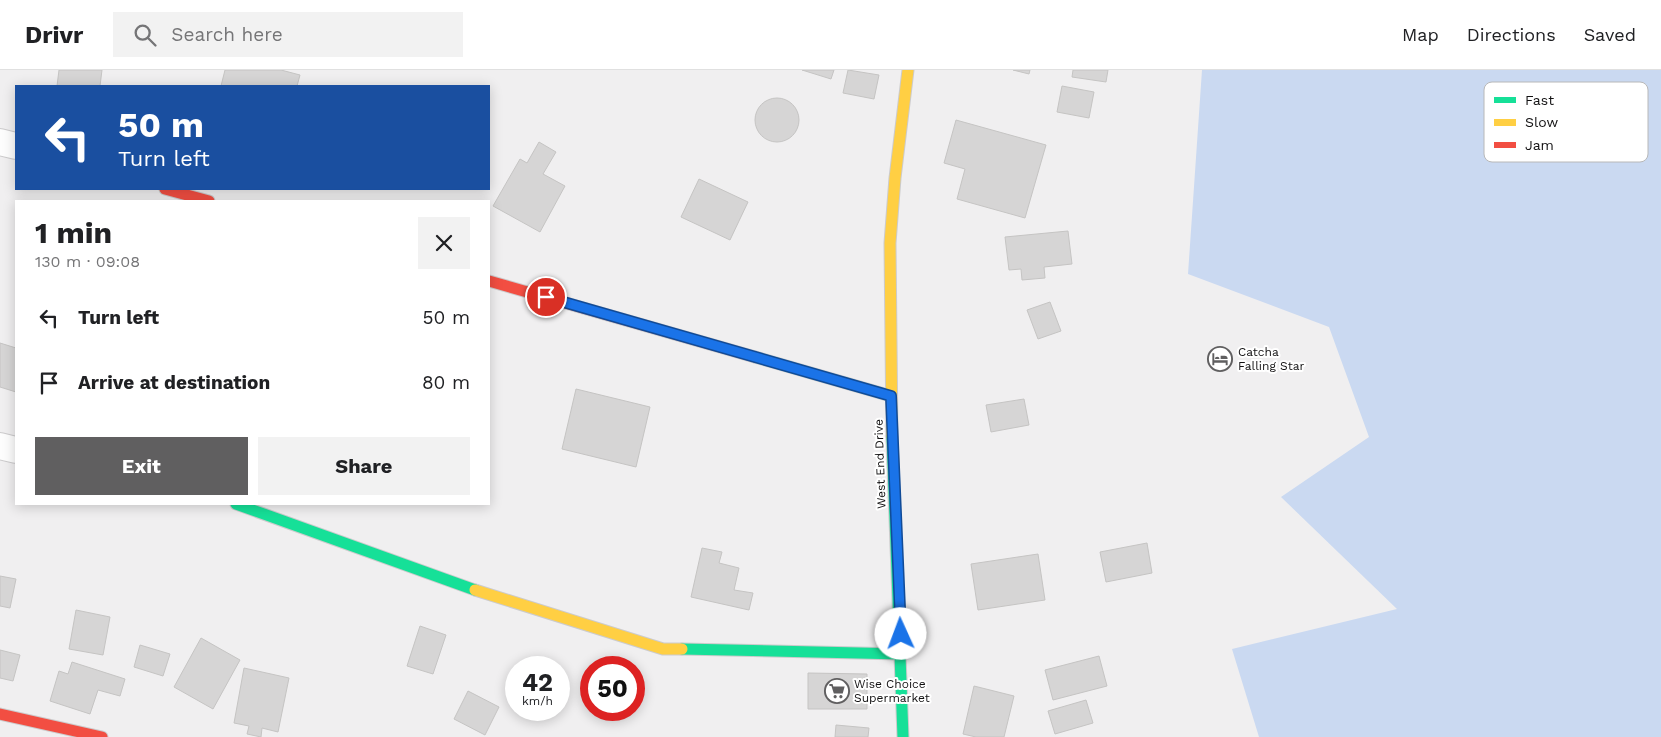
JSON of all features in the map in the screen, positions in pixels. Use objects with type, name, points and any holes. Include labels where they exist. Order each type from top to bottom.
[{"type":"street","name":"West End Drive","points":[[903,737],[902,654],[891,396],[890,242],[908,70]]},
{"type":"street","points":[[0,142],[15,146]]},
{"type":"street","points":[[169,190],[205,200]]},
{"type":"street","points":[[490,281],[891,396]]},
{"type":"street","points":[[0,446],[15,450]]},
{"type":"street","points":[[239,505],[508,602],[663,649],[902,654]]},
{"type":"street","points":[[0,714],[102,737]]},
{"type":"water","points":[[1202,70],[1661,70],[1661,737],[1259,737],[1232,649],[1397,609],[1281,497],[1369,437],[1329,327],[1188,274]]},
{"type":"building","points":[[59,70],[102,70],[100,85],[57,85]]},
{"type":"building","points":[[225,70],[281,70],[300,75],[297,85],[221,85]]},
{"type":"building","points":[[802,70],[834,70],[831,79]]},
{"type":"building","points":[[848,70],[879,75],[874,99],[843,93]]},
{"type":"building","points":[[1013,70],[1030,70],[1029,74]]},
{"type":"building","points":[[1073,70],[1108,70],[1106,82],[1072,77]]},
{"type":"building","points":[[1062,86],[1094,92],[1089,118],[1057,112]]},
{"type":"building","points":[[773,98],[781,98],[793,104],[799,120],[793,136],[781,142],[773,142],[761,136],[755,124],[755,116],[761,104]]},
{"type":"building","points":[[956,120],[1046,145],[1025,218],[957,199],[965,169],[944,163]]},
{"type":"building","points":[[539,142],[556,152],[543,174],[565,186],[540,232],[493,206],[520,159],[527,163]]},
{"type":"building","points":[[699,179],[748,202],[730,240],[681,217]]},
{"type":"building","points":[[1068,231],[1072,264],[1044,267],[1045,278],[1022,280],[1021,269],[1009,270],[1005,237]]},
{"type":"building","points":[[1050,302],[1061,331],[1038,339],[1027,310]]},
{"type":"building","points":[[0,343],[15,348],[15,392],[0,387]]},
{"type":"building","points":[[576,389],[650,407],[636,467],[562,449]]},
{"type":"building","points":[[1024,399],[1029,425],[991,432],[986,405]]},
{"type":"building","points":[[1147,543],[1152,573],[1106,582],[1100,552]]},
{"type":"building","points":[[702,548],[722,552],[719,563],[739,568],[734,590],[753,593],[749,610],[691,597]]},
{"type":"building","points":[[1038,554],[1045,600],[978,610],[971,564]]},
{"type":"building","points":[[0,576],[16,579],[10,608],[0,606]]},
{"type":"building","points":[[76,610],[110,617],[103,655],[69,649]]},
{"type":"building","points":[[420,626],[446,635],[433,674],[407,666]]},
{"type":"building","points":[[201,638],[240,660],[213,709],[174,687]]},
{"type":"building","points":[[140,645],[170,654],[163,676],[134,667]]},
{"type":"building","points":[[0,650],[20,655],[13,681],[0,678]]},
{"type":"building","points":[[1099,656],[1107,686],[1053,700],[1045,670]]},
{"type":"building","points":[[72,662],[125,679],[120,696],[98,690],[90,714],[50,701],[59,671],[68,674]]},
{"type":"building","points":[[244,668],[289,678],[278,732],[262,728],[261,737],[247,734],[249,726],[234,723]]},
{"type":"building","name":"Wise Choice Supermarket","points":[[808,673],[867,674],[867,709],[808,709]]},
{"type":"building","points":[[974,686],[1014,696],[1004,737],[976,737],[963,734]]},
{"type":"building","points":[[468,691],[499,707],[485,735],[454,719]]},
{"type":"building","points":[[1086,700],[1093,723],[1055,734],[1048,711]]},
{"type":"building","points":[[836,725],[869,728],[868,737],[835,737]]},
{"type":"traffic: fast","points":[[755,357],[891,396]]},
{"type":"traffic: fast","points":[[892,437],[903,737]]},
{"type":"traffic: fast","points":[[239,505],[475,590]]},
{"type":"traffic: fast","points":[[682,649],[902,654]]},
{"type":"traffic: slow","points":[[892,437],[890,243],[895,178],[908,70]]},
{"type":"traffic: slow","points":[[475,590],[663,649],[682,649]]},
{"type":"traffic: jam","points":[[169,190],[205,200]]},
{"type":"traffic: jam","points":[[490,281],[755,357]]},
{"type":"traffic: jam","points":[[0,714],[102,737]]},
{"type":"place","name":"Catcha Falling Star","points":[[1220,359]]},
{"type":"place","name":"Wise Choice Supermarket","points":[[837,691]]},
{"type":"route","points":[[546,297],[891,396],[901,634]]}]
